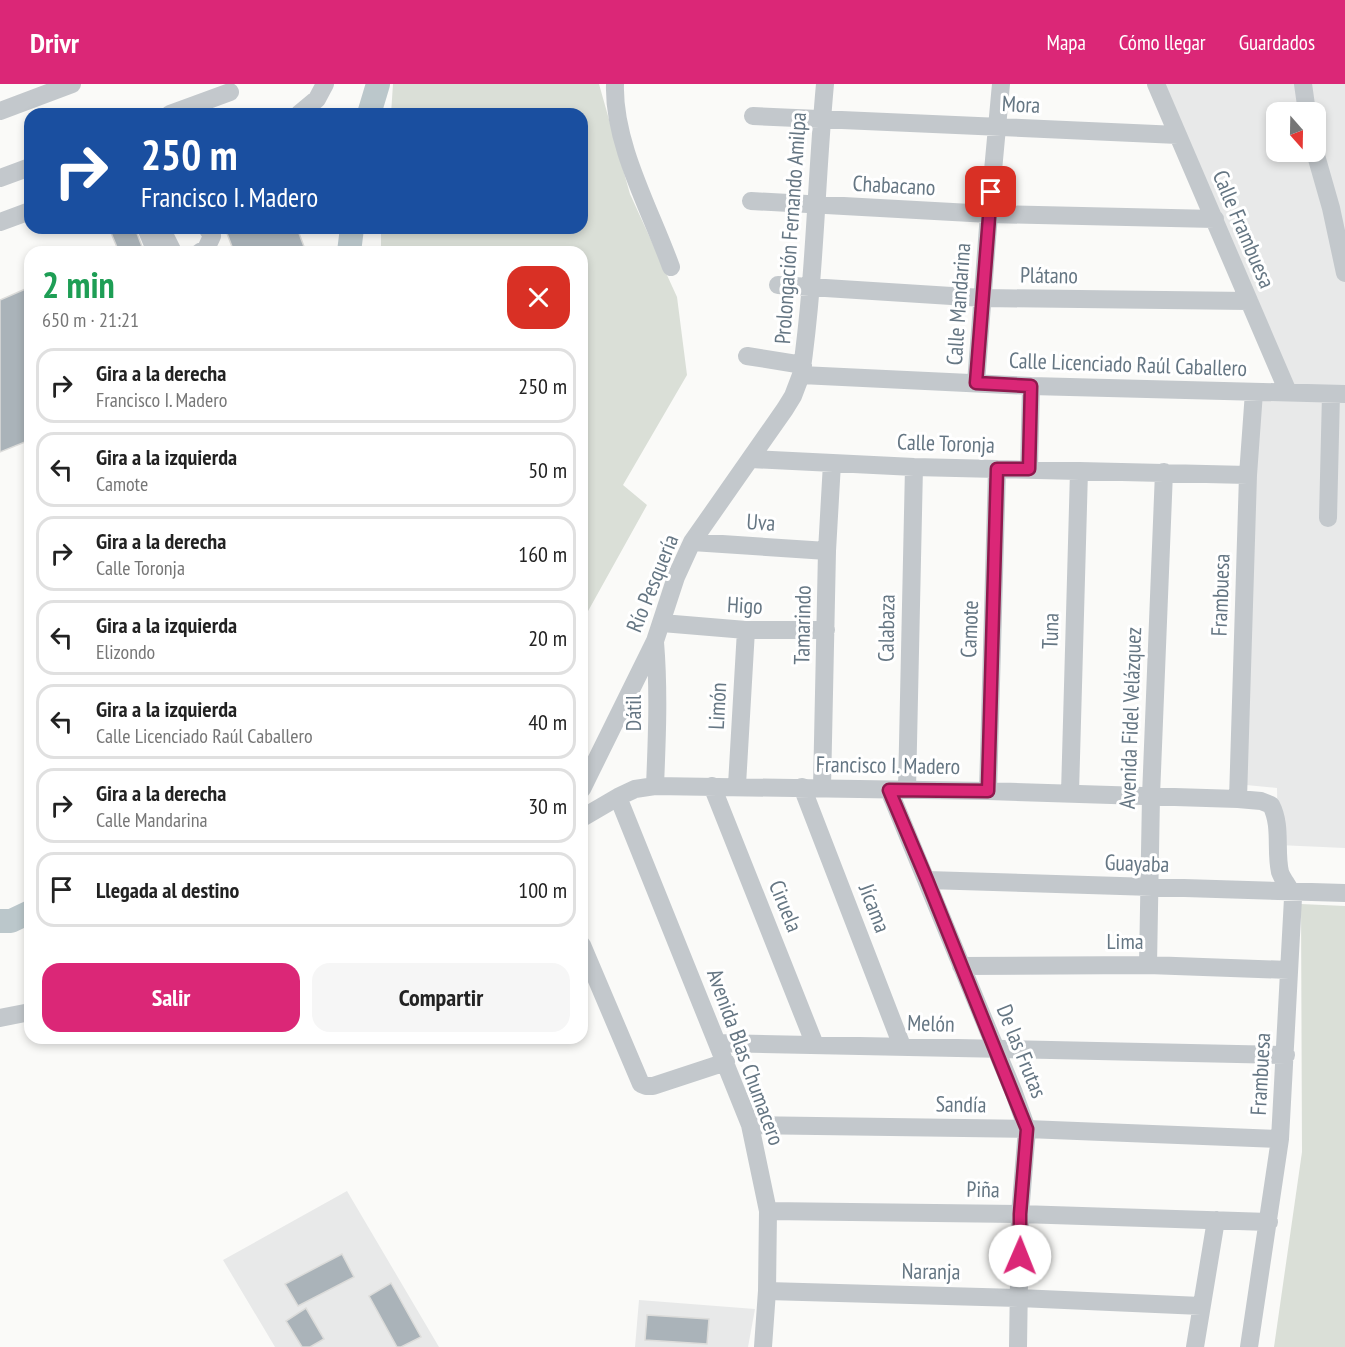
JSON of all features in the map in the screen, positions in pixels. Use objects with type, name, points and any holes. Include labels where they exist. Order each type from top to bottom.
[{"type":"street","points":[[0,111],[72,84]]},
{"type":"street","points":[[306,108],[317,99],[325,84]]},
{"type":"street","points":[[615,84],[616,109],[627,154],[671,267]]},
{"type":"street","name":"Prolongación Fernando Amilpa","points":[[802,370],[812,288],[815,205],[825,84]]},
{"type":"street","name":"Calle Mandarina","points":[[976,383],[1001,84]]},
{"type":"street","name":"Calle Frambuesa","points":[[1156,84],[1288,392]]},
{"type":"street","points":[[1303,84],[1306,102]]},
{"type":"street","points":[[186,108],[230,92]]},
{"type":"street","name":"Mora","points":[[753,116],[1178,135]]},
{"type":"street","points":[[1318,162],[1331,208],[1345,273]]},
{"type":"street","points":[[0,178],[24,169]]},
{"type":"street","name":"Chabacano","points":[[751,201],[989,214],[1215,219]]},
{"type":"street","points":[[0,222],[24,213]]},
{"type":"street","name":"Plátano","points":[[778,285],[983,298],[1249,301]]},
{"type":"street","name":"Calle Licenciado Raúl Caballero","points":[[747,356],[802,370],[976,383],[1338,394]]},
{"type":"street","name":"Río Pesquería","points":[[588,777],[655,641],[676,577],[692,542],[793,396],[802,370]]},
{"type":"street","points":[[1029,469],[1031,386]]},
{"type":"street","name":"Frambuesa","points":[[1238,799],[1248,475],[1254,392]]},
{"type":"street","points":[[1328,518],[1338,394]]},
{"type":"street","name":"Calle Toronja","points":[[751,459],[914,467],[1248,475]]},
{"type":"street","name":"Tamarindo","points":[[822,788],[827,551],[832,463]]},
{"type":"street","name":"Calabaza","points":[[898,790],[914,467]]},
{"type":"street","name":"Camote","points":[[988,791],[997,469]]},
{"type":"street","name":"Tuna","points":[[1070,793],[1079,471]]},
{"type":"street","name":"Avenida Fidel Velázquez","points":[[1148,965],[1151,796],[1164,472]]},
{"type":"street","name":"Uva","points":[[692,542],[827,551]]},
{"type":"street","name":"Higo","points":[[662,623],[746,630],[826,630]]},
{"type":"street","name":"Limón","points":[[737,785],[746,630]]},
{"type":"street","name":"Dátil","points":[[655,641],[657,670],[655,786]]},
{"type":"street","name":"Francisco I. Madero","points":[[588,814],[635,789],[655,786],[737,785],[1070,793],[1238,799],[1261,801],[1271,805]]},
{"type":"street","name":"Ciruela","points":[[712,786],[815,1045]]},
{"type":"street","name":"Jícama","points":[[802,787],[902,1046]]},
{"type":"street","name":"De las Frutas","points":[[898,790],[927,880],[1027,1129],[1020,1214],[1018,1347]]},
{"type":"street","name":"Avenida Blas Chumacero","points":[[618,797],[750,1125],[768,1211],[767,1292],[763,1347]]},
{"type":"street","name":"Frambuesa","points":[[1249,1347],[1280,1139],[1286,1055],[1291,891],[1281,874],[1276,816],[1271,805]]},
{"type":"street","name":"Guayaba","points":[[927,880],[1345,893]]},
{"type":"street","points":[[588,959],[641,1084],[653,1086],[726,1062]]},
{"type":"street","name":"Lima","points":[[961,966],[1148,965],[1289,970]]},
{"type":"street","points":[[0,1018],[24,1013]]},
{"type":"street","name":"Melón","points":[[718,1043],[1286,1055]]},
{"type":"street","name":"Sandía","points":[[750,1125],[1027,1129],[1280,1139]]},
{"type":"street","name":"Piña","points":[[768,1211],[1020,1214],[1269,1222]]},
{"type":"street","points":[[1195,1347],[1216,1220]]},
{"type":"street","name":"Naranja","points":[[767,1292],[1019,1298],[1201,1306]]},
{"type":"shaded area","points":[[393,84],[599,84],[630,194],[677,297],[687,375],[623,485],[647,505],[588,611],[588,246],[381,246],[381,234],[588,234],[588,108],[391,108]]},
{"type":"shaded area","points":[[1163,84],[1345,84],[1345,848],[1278,845],[1277,788],[1246,785],[1254,401],[1289,389]]},
{"type":"shaded area","points":[[1301,904],[1345,906],[1345,1347],[1274,1347],[1302,1152]]},
{"type":"shaded area","points":[[347,1191],[439,1347],[275,1347],[223,1260]]},
{"type":"shaded area","points":[[639,1300],[755,1309],[748,1347],[635,1347]]},
{"type":"building","points":[[112,234],[137,234],[142,246],[116,246]]},
{"type":"building","points":[[227,234],[299,234],[304,246],[232,246]]},
{"type":"building","points":[[24,290],[24,442],[0,452],[0,300]]},
{"type":"building","points":[[342,1254],[354,1277],[298,1306],[285,1284]]},
{"type":"building","points":[[391,1283],[421,1337],[401,1347],[397,1347],[369,1296]]},
{"type":"building","points":[[306,1308],[324,1339],[310,1347],[302,1347],[286,1321]]},
{"type":"building","points":[[647,1315],[709,1319],[707,1344],[645,1340]]},
{"type":"waterway","name":"Río Pesquería","points":[[371,108],[378,84]]},
{"type":"waterway","name":"Río Pesquería","points":[[350,246],[351,234]]},
{"type":"waterway","name":"Río Pesquería","points":[[0,921],[11,921],[24,915]]},
{"type":"route","points":[[991,192],[976,383],[1031,386],[1029,469],[997,469],[988,791],[889,790],[1027,1129],[1020,1214],[1020,1256]]}]
